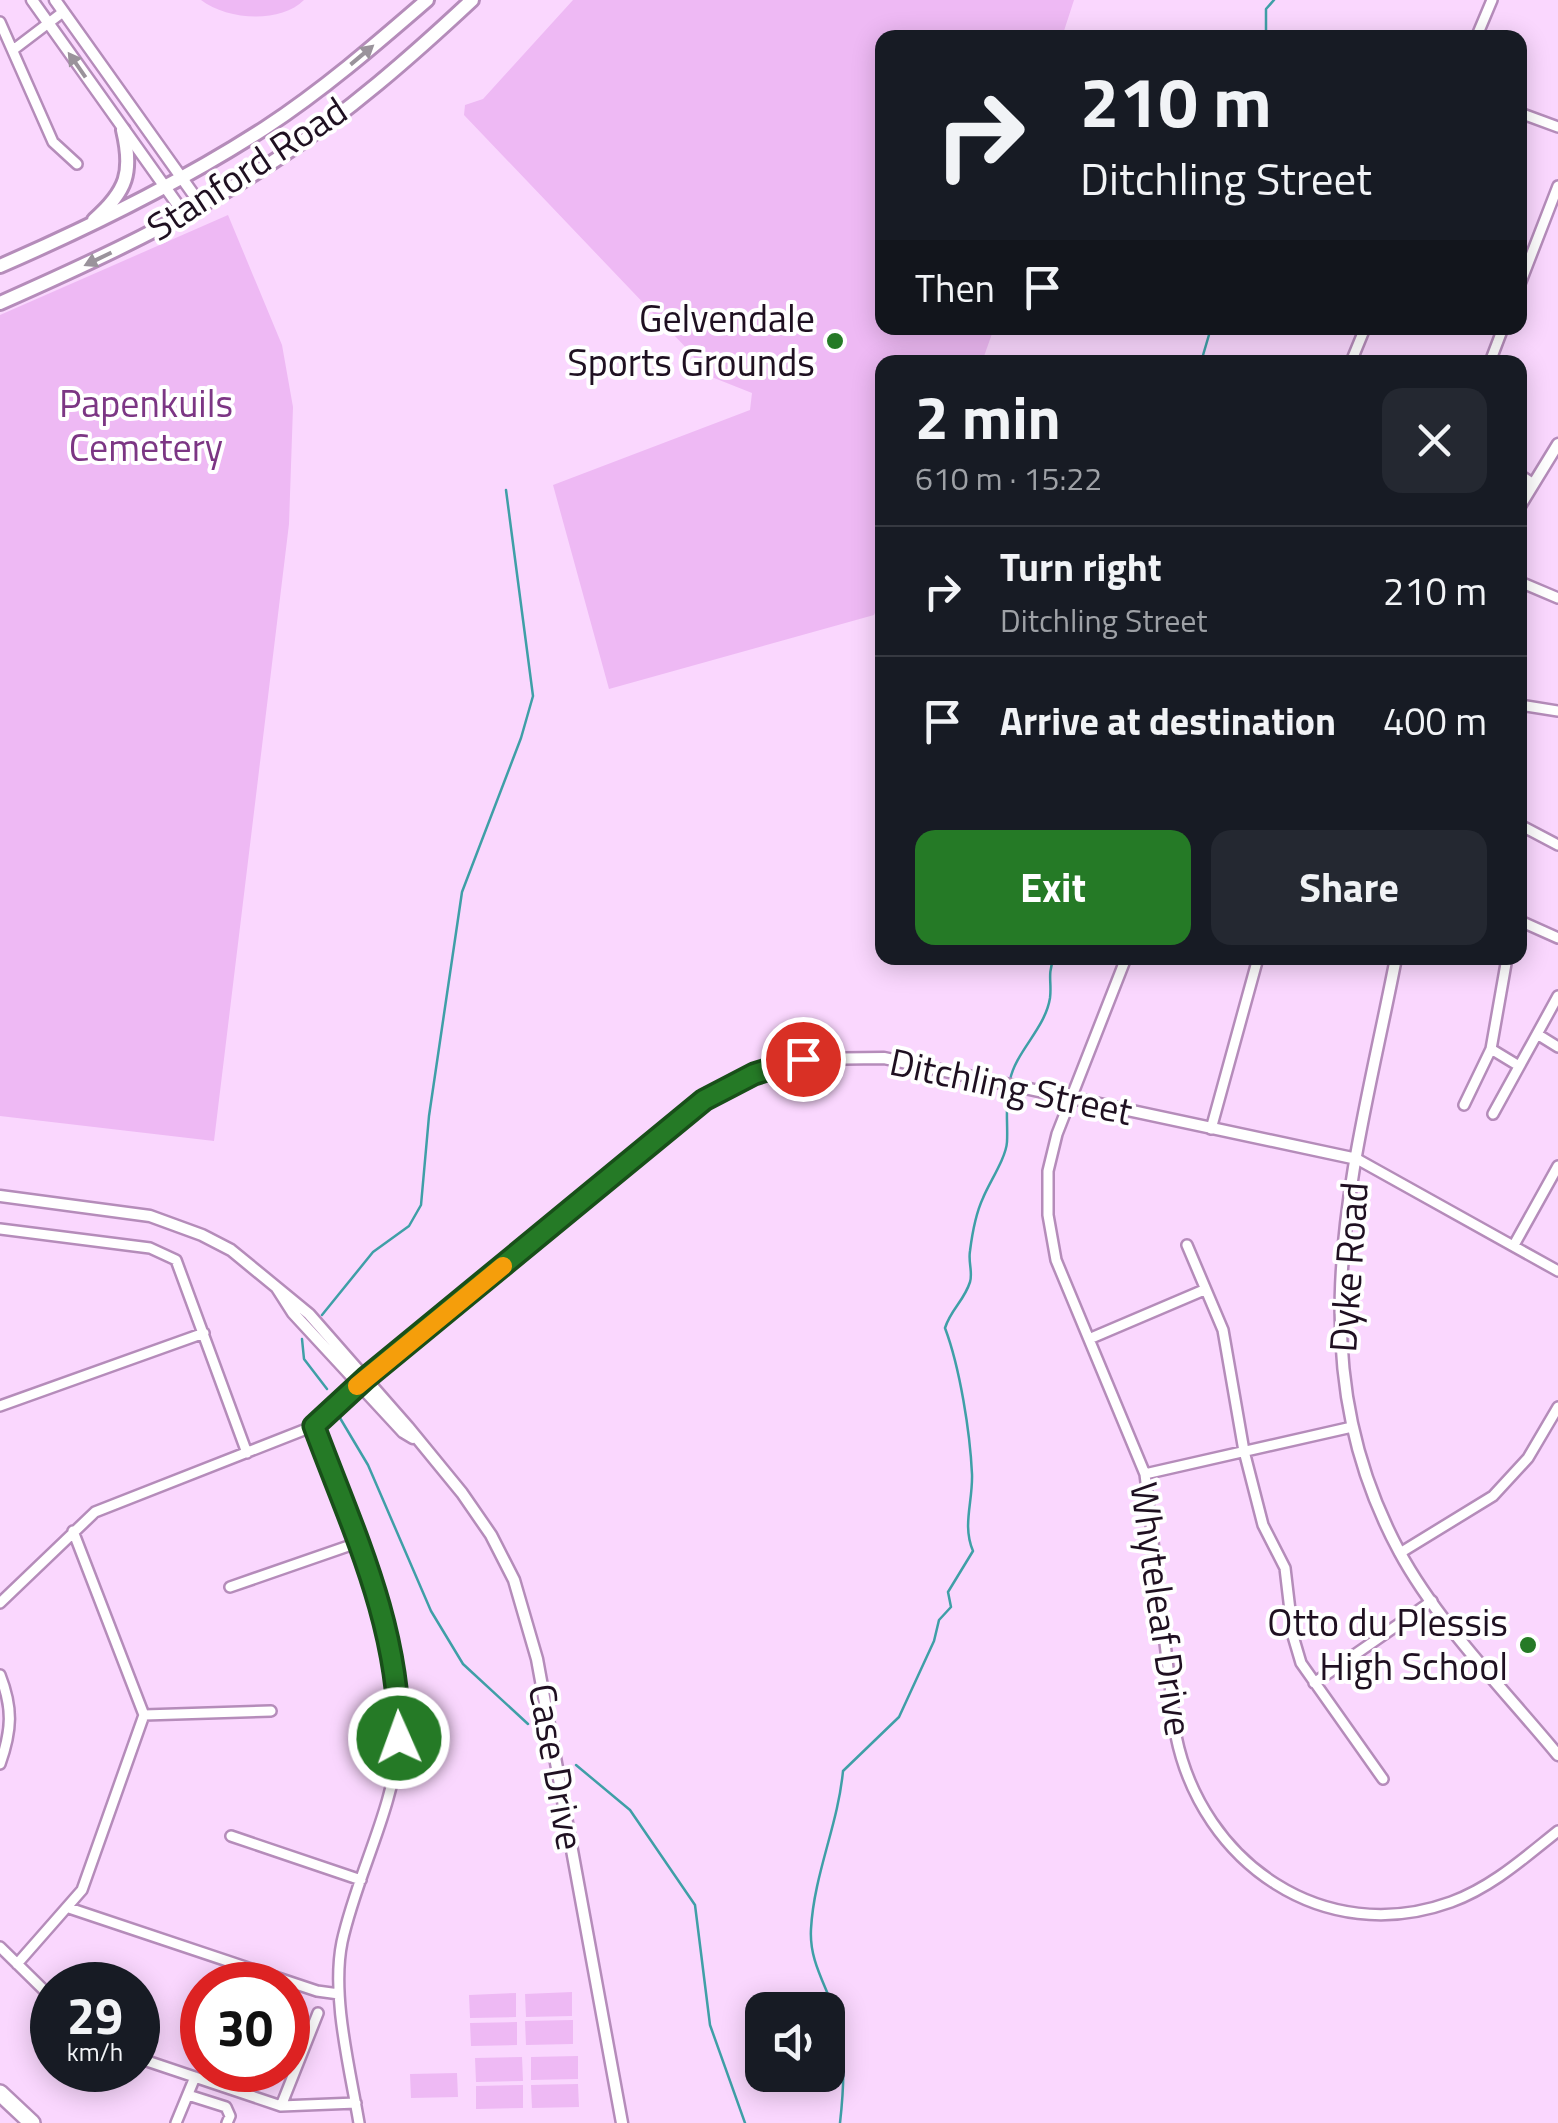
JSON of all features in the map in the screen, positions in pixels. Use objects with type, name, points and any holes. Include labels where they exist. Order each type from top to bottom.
[{"type":"highway","points":[[0,2093],[32,2123]]},
{"type":"main road","name":"Stanford Road","points":[[0,266],[80,232],[167,187],[268,126],[322,88],[427,0]]},
{"type":"main road","name":"Stanford Road","points":[[0,303],[96,261],[201,205],[292,149],[390,73],[472,0]]},
{"type":"main road","points":[[80,232],[123,186],[128,160],[122,130]]},
{"type":"street","points":[[32,0],[185,214]]},
{"type":"street","points":[[55,0],[201,205]]},
{"type":"street","points":[[1479,30],[1492,0]]},
{"type":"street","points":[[12,50],[64,12]]},
{"type":"street","points":[[0,22],[54,142],[77,164]]},
{"type":"street","points":[[1527,115],[1558,127]]},
{"type":"street","points":[[1527,266],[1558,186]]},
{"type":"street","points":[[1527,493],[1558,444]]},
{"type":"street","points":[[1527,480],[1532,483]]},
{"type":"street","points":[[1527,585],[1558,598]]},
{"type":"street","points":[[1527,706],[1558,712]]},
{"type":"street","points":[[1527,829],[1558,845]]},
{"type":"street","points":[[1527,922],[1558,938]]},
{"type":"street","name":"Whyteleaf Drive","points":[[1123,965],[1070,1100],[1048,1171],[1048,1216],[1056,1260],[1145,1474],[1180,1756],[1208,1818],[1246,1862],[1268,1879],[1310,1901],[1370,1916],[1445,1904],[1474,1892],[1503,1876],[1558,1831]]},
{"type":"street","points":[[1210,1129],[1256,965]]},
{"type":"street","name":"Dyke Road","points":[[1395,965],[1356,1159],[1339,1292],[1341,1368],[1352,1427],[1374,1498],[1400,1553],[1432,1601],[1558,1755]]},
{"type":"street","points":[[1464,1104],[1491,1050],[1506,965]]},
{"type":"street","points":[[1493,1114],[1558,996]]},
{"type":"street","points":[[1537,1034],[1558,1046]]},
{"type":"street","points":[[1491,1050],[1519,1066]]},
{"type":"street","name":"Ditchling Street","points":[[0,1603],[96,1512],[314,1426],[362,1381],[704,1100],[754,1074],[803,1059],[858,1056],[897,1060],[1356,1159]]},
{"type":"street","points":[[1356,1159],[1558,1271]]},
{"type":"street","points":[[1514,1245],[1558,1166]]},
{"type":"street","name":"Case Drive","points":[[0,1196],[132,1212],[172,1222],[231,1250],[299,1304],[462,1493],[491,1535],[514,1580],[528,1626],[622,2123]]},
{"type":"street","points":[[0,1229],[150,1248],[168,1255],[180,1266],[246,1453]]},
{"type":"street","points":[[1187,1245],[1222,1330],[1260,1515],[1285,1568],[1296,1650],[1314,1683],[1383,1779]]},
{"type":"street","points":[[1089,1339],[1204,1290]]},
{"type":"street","points":[[0,1406],[204,1333]]},
{"type":"street","points":[[1400,1553],[1493,1496],[1528,1458],[1558,1407]]},
{"type":"street","points":[[314,1426],[385,1620],[399,1704],[394,1772],[342,1943],[340,1994],[359,2123]]},
{"type":"street","points":[[1145,1474],[1352,1427]]},
{"type":"street","points":[[17,1964],[84,1886],[144,1716],[72,1531]]},
{"type":"street","points":[[230,1587],[357,1543]]},
{"type":"street","points":[[1314,1683],[1432,1601]]},
{"type":"street","points":[[0,1675],[9,1699],[11,1727],[0,1764]]},
{"type":"street","points":[[144,1716],[271,1711]]},
{"type":"street","points":[[231,1836],[362,1880]]},
{"type":"street","points":[[69,1908],[317,1991],[340,1994]]},
{"type":"street","points":[[0,1947],[30,1977]]},
{"type":"street","points":[[281,2106],[318,2013]]},
{"type":"street","points":[[239,2092],[281,2106],[356,2104]]},
{"type":"street","points":[[176,2123],[188,2094],[226,2106],[230,2116],[227,2123]]},
{"type":"green space","points":[[201,0],[304,0],[281,13],[253,16],[225,12]]},
{"type":"green space","name":"Gelvendale Sports Grounds","points":[[573,0],[1074,0],[1064,30],[875,30],[875,335],[992,335],[984,355],[875,355],[874,615],[609,689],[553,485],[750,410],[752,393],[699,372],[693,355],[464,115],[465,105],[483,99]]},
{"type":"green space","name":"Papenkuils Cemetery","points":[[228,215],[282,345],[293,407],[289,524],[214,1141],[0,1116],[0,315]]},
{"type":"green space","points":[[572,1992],[572,2016],[526,2017],[525,1994]]},
{"type":"green space","points":[[516,1993],[516,2017],[470,2018],[469,1995]]},
{"type":"green space","points":[[573,2020],[573,2044],[526,2045],[525,2021]]},
{"type":"green space","points":[[517,2022],[517,2045],[471,2046],[470,2023]]},
{"type":"green space","points":[[578,2056],[578,2079],[531,2080],[531,2057]]},
{"type":"green space","points":[[522,2057],[523,2081],[476,2082],[475,2058]]},
{"type":"green space","points":[[457,2073],[458,2097],[411,2098],[410,2074]]},
{"type":"green space","points":[[578,2084],[579,2107],[532,2108],[531,2085]]},
{"type":"green space","points":[[523,2085],[523,2108],[476,2109],[476,2086]]},
{"type":"waterway","points":[[1266,30],[1266,9],[1274,0]]},
{"type":"waterway","points":[[1203,355],[1209,335]]},
{"type":"waterway","points":[[322,1315],[373,1252],[409,1226],[421,1205],[429,1116],[462,892],[521,738],[533,696],[506,490]]},
{"type":"waterway","points":[[1010,1080],[1047,1009],[1052,965]]},
{"type":"waterway","points":[[840,2123],[841,2043],[836,2016],[813,1952],[813,1909],[843,1771],[899,1717],[934,1641],[939,1620],[951,1607],[948,1592],[973,1551],[968,1532],[972,1474],[969,1439],[960,1381],[945,1328],[970,1282],[976,1217],[1006,1148],[1009,1088]]},
{"type":"waterway","points":[[302,1339],[304,1359],[327,1389]]},
{"type":"waterway","points":[[340,1418],[368,1465],[431,1611],[463,1664],[528,1724]]},
{"type":"waterway","points":[[576,1765],[630,1810],[695,1905],[710,2025],[745,2123]]},
{"type":"slow traffic","points":[[357,1386],[503,1266]]},
{"type":"place","name":"Gelvendale Sports Grounds","points":[[835,341]]},
{"type":"place","name":"Otto du Plessis High School","points":[[1528,1645]]},
{"type":"route","points":[[399,1738],[396,1674],[385,1620],[314,1426],[366,1378],[704,1100],[754,1074],[803,1059]]}]
